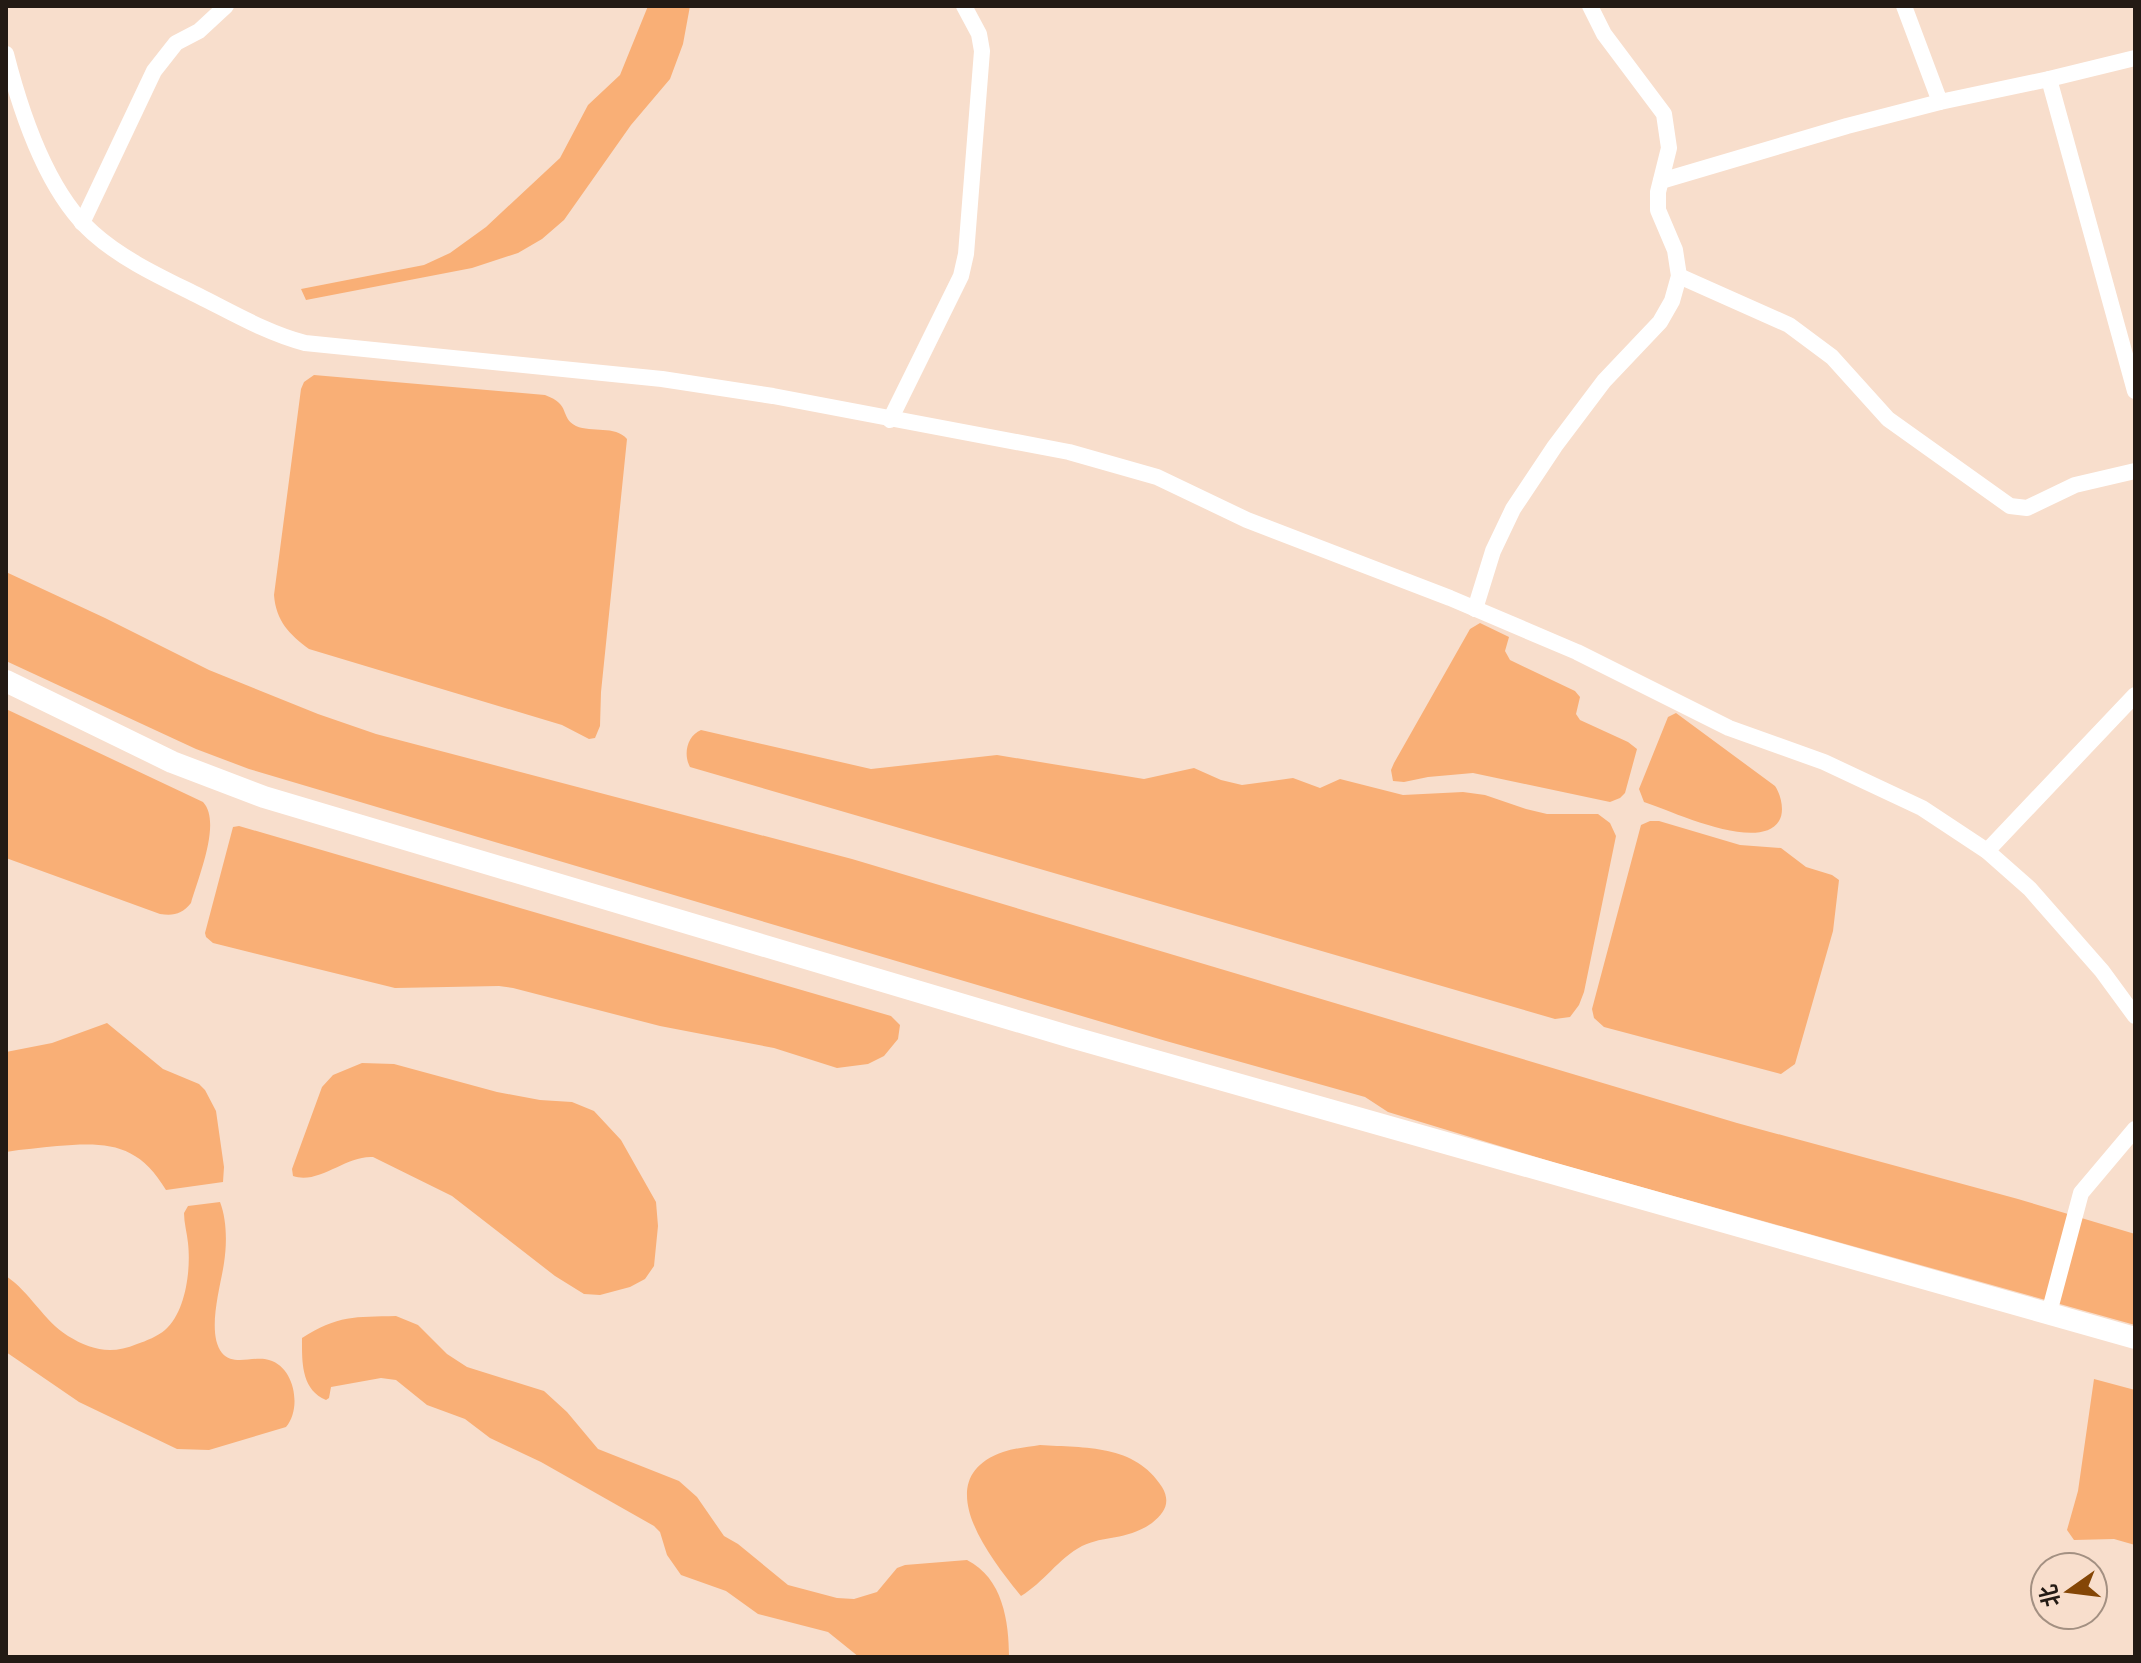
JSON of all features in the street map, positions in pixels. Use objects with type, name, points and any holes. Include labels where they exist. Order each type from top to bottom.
[{"type":"street","points":[[82,223],[154,71],[176,43],[199,31],[226,6]]},
{"type":"street","points":[[890,420],[956,290],[966,254],[982,60],[979,34],[964,6]]},
{"type":"street","points":[[1475,609],[1493,551],[1513,509],[1604,381],[1660,322],[1672,301],[1679,276],[1675,250],[1658,210],[1669,148],[1664,114],[1604,34],[1590,6]]},
{"type":"street","points":[[1904,6],[1940,102]]},
{"type":"street","points":[[6,54],[12,80],[36,144],[63,198],[82,223],[110,246],[174,283],[271,332],[305,343],[662,379],[773,396],[1069,452],[1157,477],[1247,520],[1577,652],[1729,728],[1824,762],[1922,808],[1987,851],[2053,914],[2102,971],[2135,1016]]},
{"type":"street","points":[[1661,181],[1940,102],[2135,58]]},
{"type":"street","points":[[2049,79],[2135,391]]},
{"type":"street","points":[[1679,276],[1804,334],[1832,357],[1888,419],[2010,506],[2027,508],[2075,485],[2135,471]]},
{"type":"street","points":[[6,681],[172,762],[264,797],[590,896],[1364,1121],[2050,1310],[2135,1338]]},
{"type":"street","points":[[1987,851],[2135,695]]},
{"type":"street","points":[[2050,1310],[2081,1193],[2135,1129]]},
{"type":"shaded area","points":[[648,6],[690,6],[683,44],[670,79],[631,125],[564,220],[542,239],[518,253],[472,268],[306,300],[301,289],[424,265],[450,253],[486,227],[560,158],[588,105],[620,75]]},
{"type":"shaded area","points":[[314,375],[545,395],[559,403],[576,426],[616,432],[627,439],[600,726],[595,738],[589,739],[562,725],[309,649],[285,626],[274,595],[301,389],[304,382]]},
{"type":"shaded area","points":[[6,572],[209,670],[376,734],[852,859],[1737,1123],[2135,1234],[2135,1325],[1559,1164],[1388,1112],[1365,1097],[249,769],[196,749],[6,661]]},
{"type":"shaded area","points":[[1480,623],[1509,637],[1505,651],[1510,660],[1575,691],[1580,697],[1576,714],[1580,720],[1637,749],[1625,793],[1620,798],[1610,802],[1473,773],[1393,781],[1391,770],[1394,763],[1470,629]]},
{"type":"shaded area","points":[[6,709],[203,802],[208,811],[209,836],[203,865],[188,907],[169,915],[160,914],[6,858]]},
{"type":"shaded area","points":[[1676,713],[1775,786],[1782,803],[1782,813],[1779,821],[1769,830],[1753,833],[1714,827],[1644,802],[1639,789],[1668,717]]},
{"type":"shaded area","points":[[701,730],[871,769],[997,755],[1144,779],[1194,768],[1242,785],[1293,778],[1320,788],[1340,779],[1403,795],[1463,792],[1485,795],[1547,814],[1598,814],[1610,823],[1616,836],[1584,992],[1570,1017],[1555,1019],[690,767],[688,746],[692,736]]},
{"type":"shaded area","points":[[1650,821],[1740,845],[1781,848],[1806,867],[1839,880],[1833,931],[1795,1064],[1781,1074],[1604,1027],[1594,1018],[1592,1009],[1641,825]]},
{"type":"shaded area","points":[[239,826],[891,1016],[900,1025],[898,1039],[884,1056],[868,1064],[837,1068],[774,1048],[660,1026],[513,988],[395,988],[213,943],[205,933],[233,827]]},
{"type":"shaded area","points":[[107,1023],[163,1069],[199,1084],[205,1090],[216,1111],[224,1167],[223,1182],[166,1190],[155,1174],[132,1154],[106,1146],[75,1145],[6,1152],[6,1052],[52,1043]]},
{"type":"shaded area","points":[[362,1063],[394,1064],[497,1092],[572,1102],[594,1111],[621,1140],[656,1202],[658,1226],[654,1266],[645,1279],[630,1287],[600,1295],[584,1294],[555,1276],[452,1196],[373,1157],[353,1160],[313,1177],[293,1176],[292,1169],[322,1087],[333,1075]]},
{"type":"shaded area","points":[[220,1202],[226,1240],[215,1322],[217,1344],[222,1353],[232,1359],[269,1360],[285,1371],[295,1400],[286,1427],[209,1450],[177,1449],[79,1402],[6,1352],[6,1276],[59,1329],[85,1345],[118,1349],[162,1332],[178,1312],[186,1290],[189,1253],[184,1213],[188,1206]]},
{"type":"shaded area","points":[[396,1316],[418,1325],[447,1354],[467,1367],[544,1391],[567,1412],[598,1449],[679,1481],[697,1497],[724,1536],[788,1585],[837,1598],[854,1599],[877,1592],[897,1568],[905,1565],[967,1560],[989,1578],[1002,1602],[1008,1630],[1009,1657],[859,1657],[828,1632],[758,1614],[726,1591],[681,1575],[667,1555],[660,1532],[654,1526],[541,1462],[490,1438],[465,1419],[427,1405],[396,1380],[381,1378],[331,1387],[326,1400],[312,1389],[305,1374],[302,1338],[337,1321]]},
{"type":"shaded area","points":[[2094,1379],[2135,1390],[2135,1545],[2114,1539],[2074,1540],[2067,1530],[2078,1491]]},
{"type":"shaded area","points":[[1040,1445],[1091,1448],[1123,1456],[1151,1473],[1165,1492],[1166,1502],[1163,1511],[1152,1523],[1133,1533],[1082,1546],[1021,1596],[995,1562],[972,1521],[967,1500],[969,1481],[980,1464],[1003,1452]]}]
